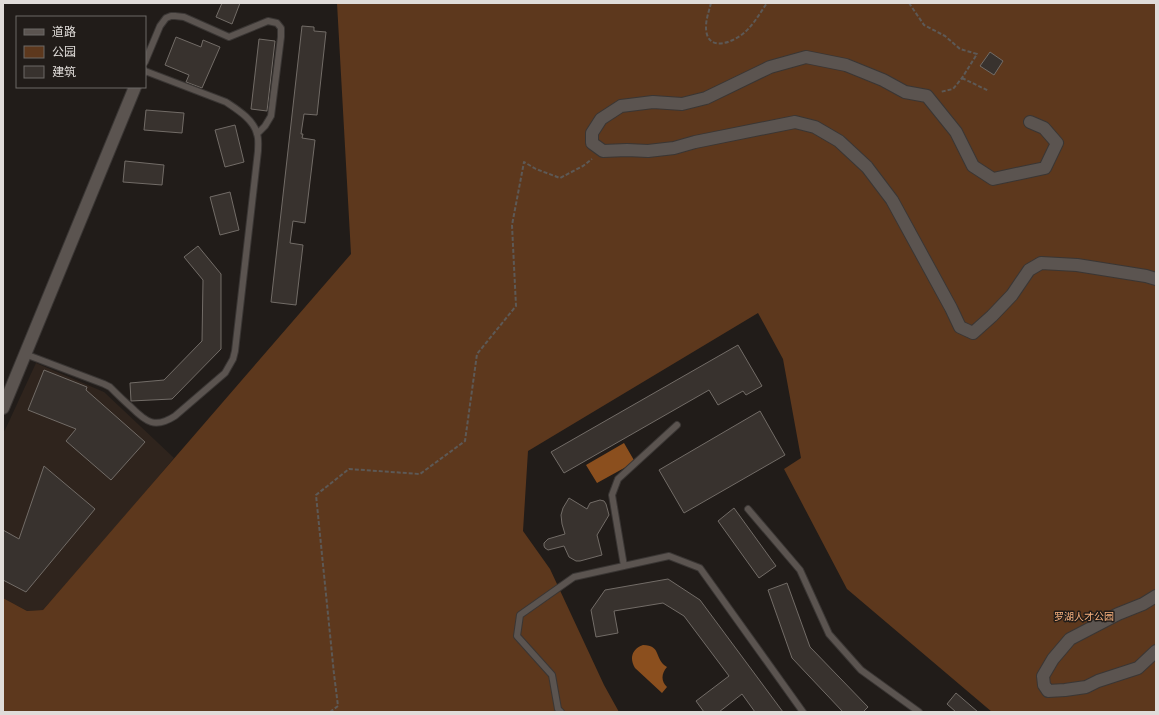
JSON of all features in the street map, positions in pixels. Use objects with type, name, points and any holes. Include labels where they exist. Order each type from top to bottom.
[{"type":"street","points":[[1030,122],[1044,128],[1057,143],[1045,168],[993,179],[973,166],[956,132],[927,96],[905,92],[883,80],[846,65],[806,57],[770,68],[706,98],[682,104],[653,102],[621,106],[601,119],[592,133],[592,143],[603,151],[648,151],[674,148],[695,142],[795,122],[815,127],[839,141],[867,167],[892,200],[960,327],[973,333],[1012,295],[1029,270],[1042,263],[1077,265],[1146,276],[1156,279]]},
{"type":"street","points":[[3,408],[135,88]]},
{"type":"street","points":[[1156,596],[1143,604],[1118,614],[1070,638],[1054,659],[1044,676],[1044,685],[1048,691],[1086,687],[1098,681],[1138,668],[1156,651]]},
{"type":"lane","points":[[146,60],[160,26],[166,18],[171,16],[184,17],[229,37],[268,21],[278,23],[281,28],[281,37],[271,116],[258,134]]},
{"type":"lane","points":[[25,354],[110,387],[143,419],[156,423],[169,420],[175,416],[225,373],[233,359],[258,151],[258,134],[251,121],[238,109],[226,102],[146,71]]},
{"type":"lane","points":[[624,566],[612,495],[618,479],[677,425]]},
{"type":"lane","points":[[748,509],[800,570],[829,634],[861,670],[919,712]]},
{"type":"lane","points":[[561,712],[558,709],[552,675],[517,636],[520,615],[574,577],[669,556],[700,568],[803,712]]},
{"type":"path","points":[[711,3],[706,28],[709,38],[716,44],[722,44],[737,39],[745,32],[767,3]]},
{"type":"path","points":[[909,3],[924,25],[944,36],[960,49],[976,54],[962,78],[953,89]]},
{"type":"path","points":[[962,78],[989,91]]},
{"type":"path","points":[[330,712],[338,706],[316,495],[348,469],[420,474],[466,441],[477,354],[516,306],[512,225],[524,162],[536,169],[560,178],[583,166],[603,151]]},
{"type":"shaded area","points":[[36,363],[104,392],[174,458],[43,610],[27,611],[3,598],[3,432]]},
{"type":"shaded area","points":[[624,443],[635,462],[597,483],[586,465]]},
{"type":"shaded area","points":[[643,645],[653,647],[656,650],[660,661],[667,667],[662,677],[667,687],[662,693],[635,668],[633,664],[632,657],[634,651]]},
{"type":"green space","name":"罗湖人才公园","points":[[337,3],[1156,3],[1156,712],[992,712],[847,589],[784,469],[801,458],[783,359],[758,313],[528,451],[523,531],[550,569],[604,685],[619,712],[3,712],[3,598],[27,611],[43,610],[351,254]]},
{"type":"building","points":[[222,3],[240,3],[232,24],[216,17]]},
{"type":"building","points":[[302,26],[314,27],[314,31],[326,32],[317,115],[304,114],[301,134],[303,134],[302,138],[315,140],[305,223],[293,221],[290,243],[303,245],[296,305],[271,302]]},
{"type":"building","points":[[176,37],[201,47],[203,40],[220,47],[202,88],[186,82],[189,75],[165,65]]},
{"type":"building","points":[[259,39],[275,41],[267,111],[251,109]]},
{"type":"building","points":[[990,52],[1003,61],[994,75],[980,66]]},
{"type":"building","points":[[146,110],[184,113],[182,133],[144,130]]},
{"type":"building","points":[[235,125],[244,162],[225,167],[215,130]]},
{"type":"building","points":[[125,161],[164,165],[162,185],[123,182]]},
{"type":"building","points":[[230,192],[239,230],[220,235],[210,197]]},
{"type":"building","points":[[198,246],[221,274],[221,349],[172,399],[131,401],[130,383],[164,380],[202,341],[203,280],[184,257]]},
{"type":"building","points":[[738,345],[762,386],[746,395],[743,391],[718,405],[709,390],[564,473],[551,452]]},
{"type":"building","points":[[44,370],[87,387],[86,390],[145,442],[111,480],[66,441],[76,429],[28,410]]},
{"type":"building","points":[[760,411],[785,455],[684,513],[659,470]]},
{"type":"building","points":[[44,466],[95,509],[26,592],[3,580],[3,530],[19,539]]},
{"type":"building","points":[[569,498],[587,509],[590,503],[600,500],[604,501],[606,504],[609,515],[597,535],[602,555],[576,561],[569,557],[564,546],[548,550],[545,548],[544,543],[548,539],[565,534],[561,515]]},
{"type":"building","points":[[734,508],[776,566],[759,578],[718,521]]},
{"type":"building","points":[[668,579],[700,600],[783,712],[755,712],[742,694],[719,712],[704,712],[696,701],[729,676],[684,616],[663,603],[614,611],[618,633],[596,637],[591,610],[605,590]]},
{"type":"building","points":[[787,583],[810,647],[868,707],[863,712],[843,712],[792,658],[768,590]]},
{"type":"building","points":[[956,693],[978,712],[956,712],[947,704]]}]
